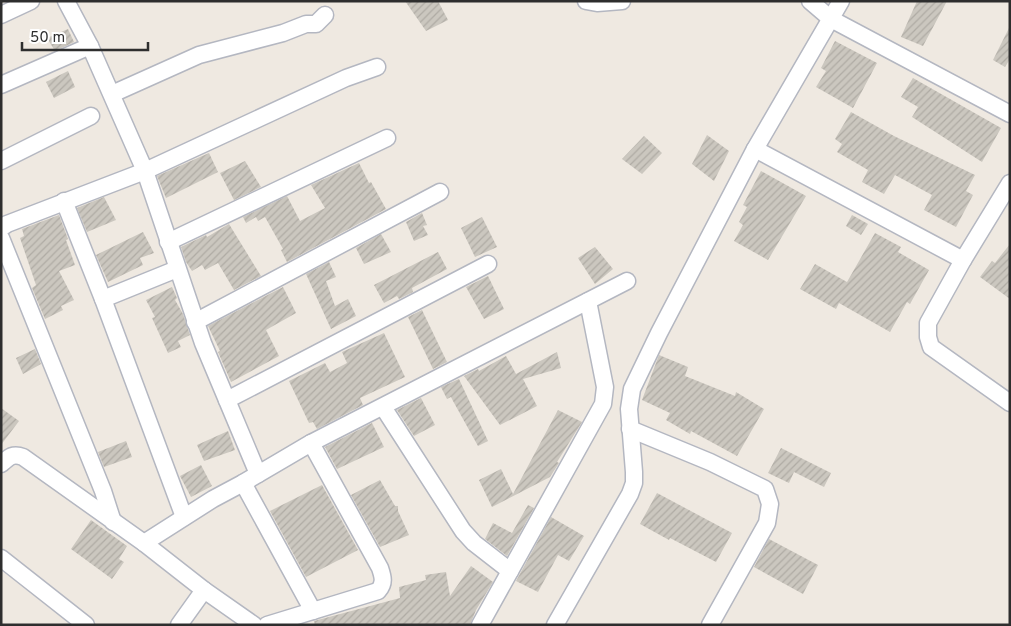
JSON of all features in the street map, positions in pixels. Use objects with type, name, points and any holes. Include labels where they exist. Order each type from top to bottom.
[{"type":"street","points":[[1,15],[31,1]]},
{"type":"street","points":[[586,1],[622,1]]},
{"type":"street","points":[[810,1],[831,19],[1010,114]]},
{"type":"street","points":[[556,625],[634,484],[629,409],[632,389],[659,333],[755,149],[841,1]]},
{"type":"street","points":[[71,3],[145,171],[195,322],[258,474]]},
{"type":"street","points":[[112,94],[199,55],[306,24],[316,24],[325,15]]},
{"type":"street","points":[[1,85],[90,46]]},
{"type":"street","points":[[1,228],[64,201],[145,171],[346,78],[378,67]]},
{"type":"street","points":[[1,161],[91,116]]},
{"type":"street","points":[[168,242],[387,138]]},
{"type":"street","points":[[755,149],[963,260]]},
{"type":"street","points":[[1010,183],[963,260],[928,324],[928,337],[931,347],[1010,403]]},
{"type":"street","points":[[195,322],[440,192]]},
{"type":"street","points":[[64,201],[103,299],[184,517]]},
{"type":"street","points":[[1,238],[104,491],[113,522]]},
{"type":"street","points":[[227,400],[488,264]]},
{"type":"street","points":[[103,299],[177,269]]},
{"type":"street","points":[[144,543],[213,499],[311,443],[627,281]]},
{"type":"street","points":[[480,625],[603,404],[605,387],[588,301]]},
{"type":"street","points":[[383,407],[463,531],[474,543],[510,571]]},
{"type":"street","points":[[630,428],[710,462],[765,489],[770,504],[767,524],[710,625]]},
{"type":"street","points":[[267,625],[378,591],[382,586],[383,579],[380,568],[311,443]]},
{"type":"street","points":[[1,464],[10,456],[17,455],[23,457],[144,543],[204,590],[254,625]]},
{"type":"street","points":[[243,483],[313,611]]},
{"type":"street","points":[[1,558],[86,625]]},
{"type":"street","points":[[179,625],[204,590]]},
{"type":"building","points":[[405,1],[438,1],[448,20],[426,31]]},
{"type":"building","points":[[917,1],[947,1],[923,46],[901,37]]},
{"type":"building","points":[[1010,26],[1010,59],[1005,67],[993,60]]},
{"type":"building","points":[[68,29],[74,42],[55,51],[47,38]]},
{"type":"building","points":[[835,41],[877,63],[853,108],[816,87],[826,71],[821,68]]},
{"type":"building","points":[[68,71],[75,87],[54,98],[46,82]]},
{"type":"building","points":[[913,78],[1001,128],[982,162],[912,117],[918,107],[901,97]]},
{"type":"building","points":[[851,112],[894,136],[975,175],[966,191],[973,195],[956,227],[924,210],[932,195],[895,175],[884,194],[862,182],[868,170],[837,152],[842,144],[835,139]]},
{"type":"building","points":[[707,135],[729,151],[714,181],[692,164]]},
{"type":"building","points":[[644,136],[662,153],[642,174],[622,159]]},
{"type":"building","points":[[209,153],[218,172],[166,198],[157,176]]},
{"type":"building","points":[[245,161],[261,187],[234,200],[220,173]]},
{"type":"building","points":[[359,163],[386,209],[287,262],[281,250],[283,249],[265,217],[258,221],[256,217],[246,223],[243,217],[287,196],[300,221],[325,208],[311,185]]},
{"type":"building","points":[[761,171],[806,196],[768,260],[734,241],[743,225],[739,222],[747,207],[743,205]]},
{"type":"building","points":[[104,197],[116,220],[87,232],[77,208]]},
{"type":"building","points":[[422,213],[427,225],[423,226],[428,235],[414,241],[406,222]]},
{"type":"building","points":[[59,215],[75,265],[59,271],[74,300],[61,306],[63,310],[45,319],[32,288],[36,285],[20,238],[24,236],[22,229]]},
{"type":"building","points":[[852,215],[868,224],[861,235],[846,226]]},
{"type":"building","points":[[482,217],[497,247],[475,257],[461,228]]},
{"type":"building","points":[[229,224],[261,276],[234,290],[218,263],[205,270],[202,265],[192,271],[186,262],[181,247],[206,235],[207,237]]},
{"type":"building","points":[[143,232],[154,253],[140,258],[143,265],[108,282],[96,255]]},
{"type":"building","points":[[875,233],[901,247],[898,252],[929,270],[910,304],[907,302],[890,332],[839,303],[836,309],[800,289],[815,264],[847,282]]},
{"type":"building","points":[[381,234],[391,252],[364,264],[356,248]]},
{"type":"building","points":[[1010,244],[1010,299],[980,277],[992,261],[995,263]]},
{"type":"building","points":[[595,247],[613,269],[595,284],[578,258]]},
{"type":"building","points":[[438,252],[447,269],[412,288],[413,292],[399,299],[397,296],[384,303],[374,285]]},
{"type":"building","points":[[329,262],[336,277],[326,281],[335,306],[348,299],[356,316],[331,329],[306,274]]},
{"type":"building","points":[[488,276],[504,309],[484,319],[466,287]]},
{"type":"building","points":[[172,287],[177,298],[175,300],[183,314],[190,335],[178,341],[181,347],[168,353],[152,318],[155,317],[146,300]]},
{"type":"building","points":[[283,287],[296,313],[266,330],[279,356],[231,382],[218,352],[220,351],[208,326]]},
{"type":"building","points":[[422,310],[447,362],[433,369],[408,317]]},
{"type":"building","points":[[384,333],[405,377],[360,398],[363,405],[317,429],[313,422],[309,423],[289,381],[325,363],[330,372],[347,363],[342,352]]},
{"type":"building","points":[[35,349],[41,364],[23,374],[16,358]]},
{"type":"building","points":[[557,352],[561,368],[523,379],[537,406],[500,425],[464,376],[478,369],[479,371],[506,356],[516,374]]},
{"type":"building","points":[[659,355],[688,367],[685,376],[735,396],[736,392],[764,409],[737,456],[691,431],[690,434],[666,420],[670,413],[642,400]]},
{"type":"building","points":[[459,379],[488,441],[478,446],[451,397],[447,399],[441,387]]},
{"type":"building","points":[[421,398],[435,425],[414,436],[397,410]]},
{"type":"building","points":[[1,408],[19,421],[1,445]]},
{"type":"building","points":[[558,410],[582,422],[550,477],[492,507],[479,480],[501,469],[513,494]]},
{"type":"building","points":[[372,423],[384,447],[337,469],[325,447]]},
{"type":"building","points":[[228,431],[235,450],[204,461],[197,445]]},
{"type":"building","points":[[126,441],[132,457],[104,467],[98,452]]},
{"type":"building","points":[[781,448],[831,473],[824,487],[794,472],[789,483],[768,473]]},
{"type":"building","points":[[201,465],[212,486],[191,497],[180,476]]},
{"type":"building","points":[[380,480],[395,506],[398,506],[398,511],[409,535],[380,547],[351,495]]},
{"type":"building","points":[[322,485],[358,550],[306,577],[270,511]]},
{"type":"building","points":[[657,493],[732,533],[716,562],[640,524]]},
{"type":"building","points":[[528,505],[534,508],[507,556],[485,539],[493,523],[512,533]]},
{"type":"building","points":[[551,517],[584,536],[569,561],[558,555],[538,592],[516,581]]},
{"type":"building","points":[[91,520],[127,546],[119,559],[124,562],[112,579],[71,549]]},
{"type":"building","points":[[769,539],[818,565],[803,594],[754,567]]},
{"type":"building","points":[[471,566],[493,582],[476,610],[470,625],[315,625],[314,621],[400,598],[399,587],[426,580],[425,575],[446,572],[450,596]]}]
